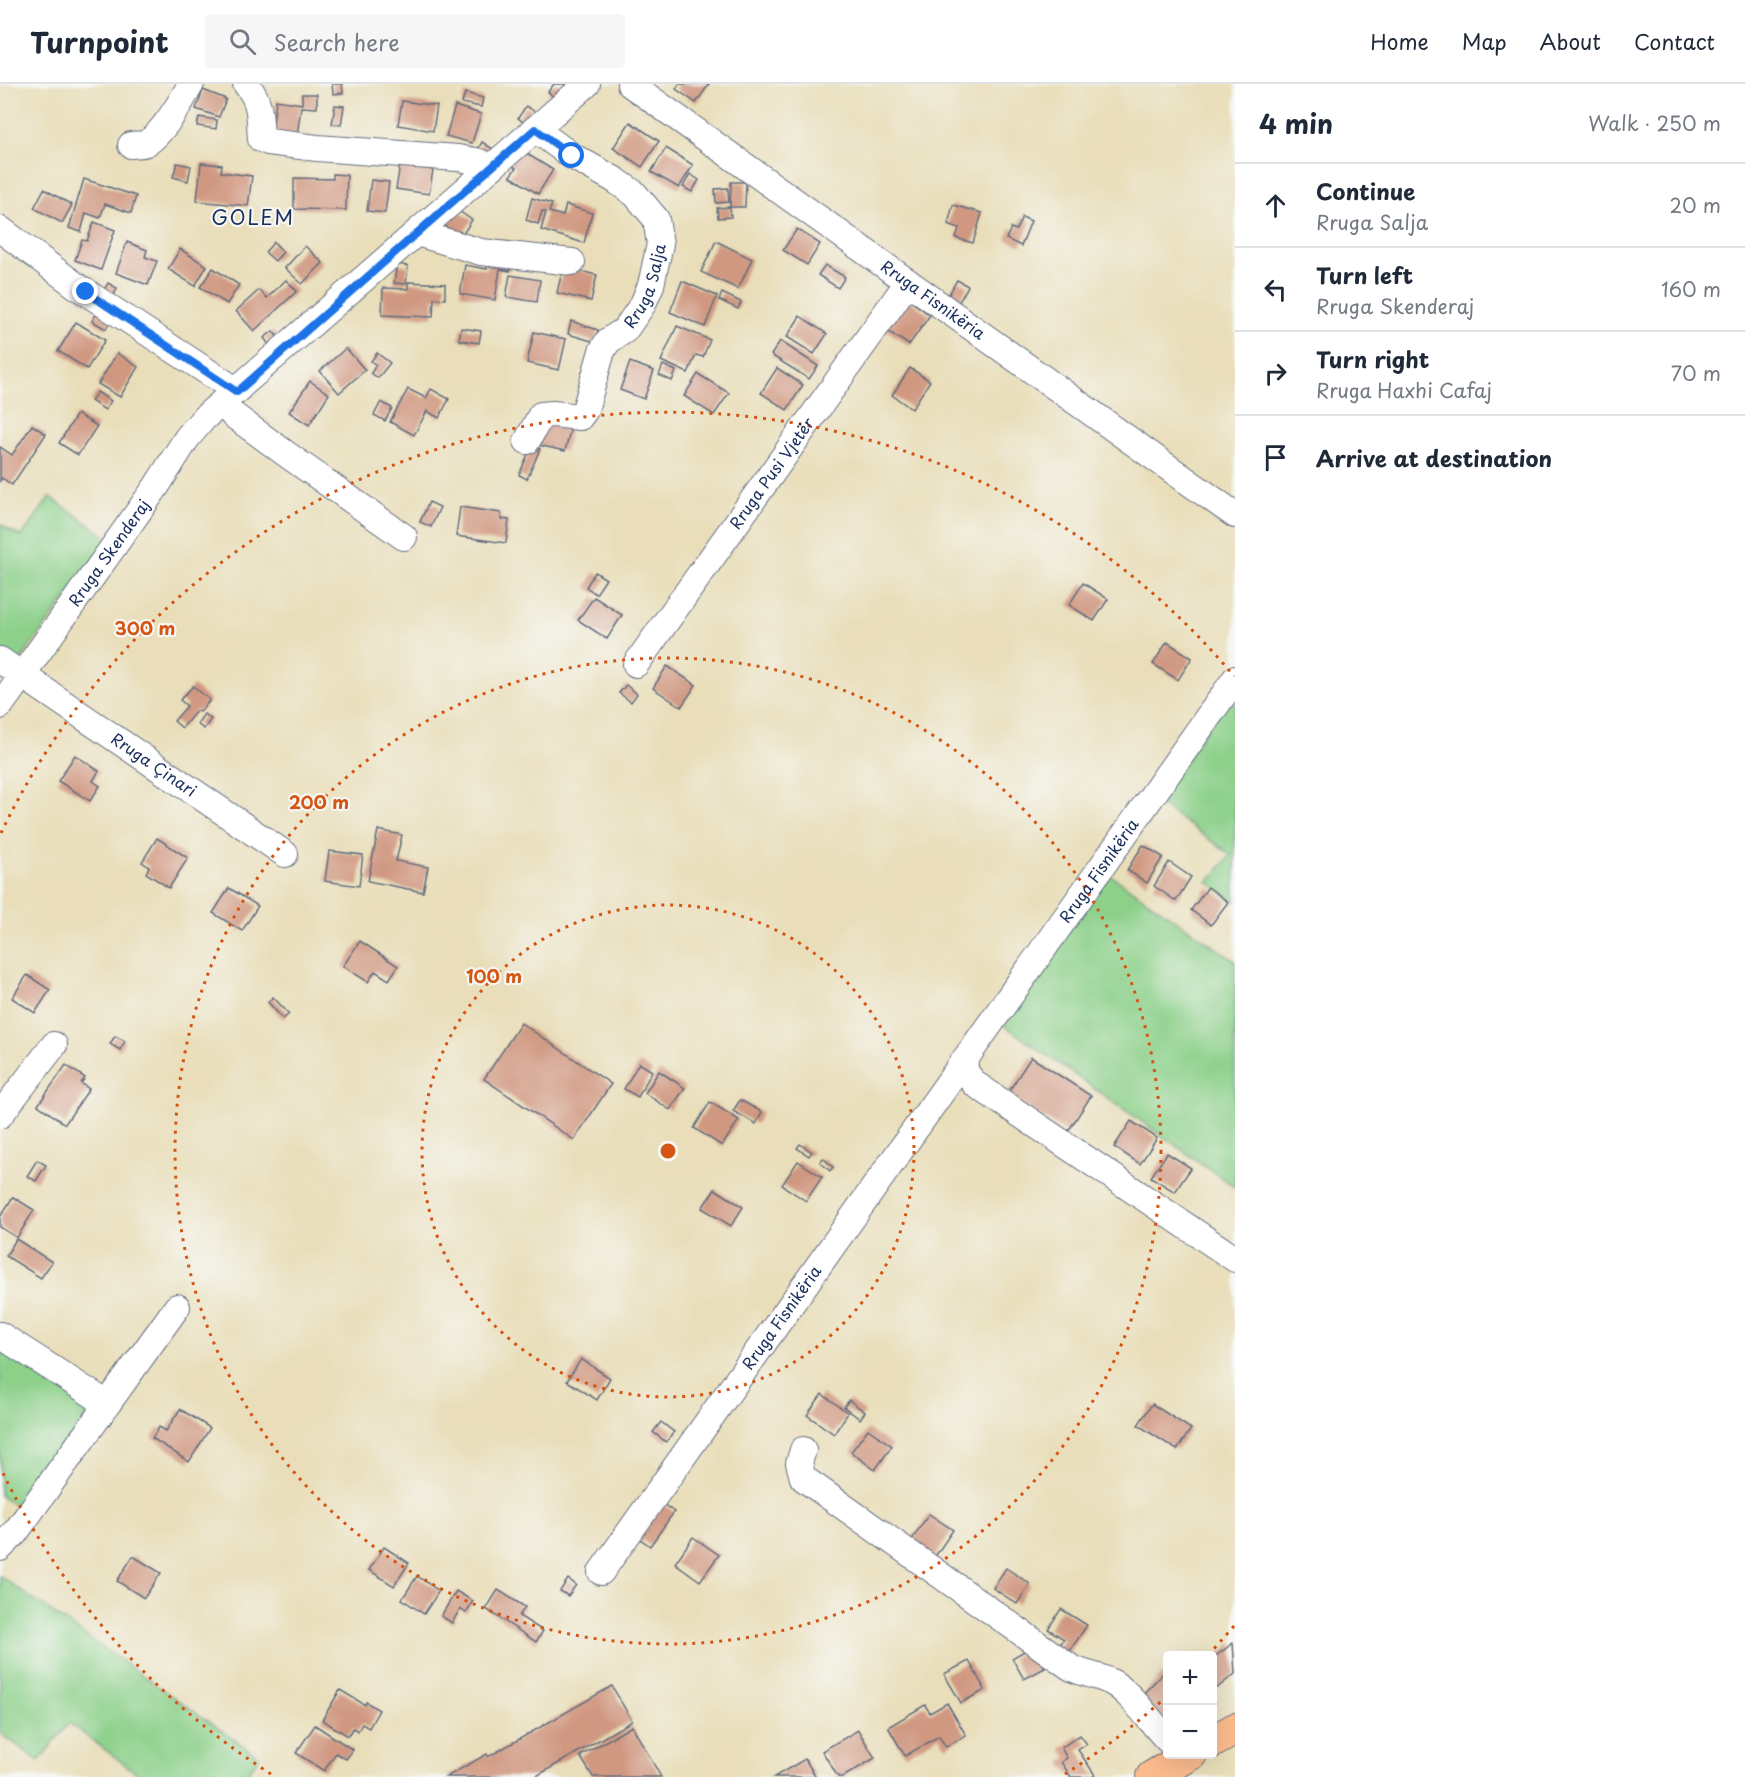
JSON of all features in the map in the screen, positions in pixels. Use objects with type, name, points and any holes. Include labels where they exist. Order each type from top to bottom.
[{"type":"main road","points":[[1217,1739],[1235,1729]]},
{"type":"main road","points":[[1152,1777],[1172,1759]]},
{"type":"street","points":[[131,145],[146,143],[160,130],[182,102],[191,84]]},
{"type":"street","points":[[246,84],[255,95],[259,111],[261,139],[268,142],[317,148],[458,158],[492,167]]},
{"type":"street","name":"Rruga Skenderaj","points":[[0,706],[156,487],[186,438],[204,418],[230,398],[587,84]]},
{"type":"street","name":"Rruga Fisnikëria","points":[[630,84],[1235,515]]},
{"type":"street","name":"Rruga Salja","points":[[527,441],[541,415],[580,417],[585,410],[602,351],[609,341],[625,330],[643,304],[651,285],[660,244],[656,219],[635,194],[608,175],[572,156],[535,129]]},
{"type":"street","points":[[0,229],[230,398],[233,414],[404,537]]},
{"type":"street","points":[[417,233],[481,252],[572,262]]},
{"type":"street","name":"Rruga Pusi Vjetër","points":[[636,664],[908,282]]},
{"type":"street","name":"Rruga Çinari","points":[[0,660],[285,854]]},
{"type":"street","name":"Rruga Fisnikëria","points":[[601,1572],[1235,679]]},
{"type":"street","points":[[0,1115],[54,1045]]},
{"type":"street","points":[[963,1062],[967,1074],[975,1084],[1003,1100],[1235,1259]]},
{"type":"street","points":[[0,1548],[15,1533],[177,1307]]},
{"type":"street","points":[[0,1335],[95,1396],[100,1400],[101,1412]]},
{"type":"street","points":[[803,1450],[799,1463],[803,1478],[1070,1667],[1087,1675],[1101,1677],[1114,1684],[1125,1692],[1163,1735]]},
{"type":"green space","points":[[50,497],[110,539],[16,666],[0,655],[0,524],[21,537]]},
{"type":"green space","points":[[1235,688],[1235,902],[1208,882],[1231,855],[1157,802]]},
{"type":"green space","points":[[1106,872],[1235,961],[1235,1187],[1001,1023]]},
{"type":"green space","points":[[0,1340],[95,1406],[24,1512],[0,1495]]},
{"type":"green space","points":[[0,1576],[259,1757],[245,1777],[142,1777],[69,1723],[39,1761],[0,1733]]},
{"type":"building","points":[[332,84],[342,84],[343,93],[333,94]]},
{"type":"building","points":[[554,84],[566,84],[555,98],[548,92]]},
{"type":"building","points":[[679,84],[709,84],[696,103],[676,89]]},
{"type":"building","points":[[203,90],[226,99],[219,117],[196,109]]},
{"type":"building","points":[[465,93],[483,98],[481,107],[462,103]]},
{"type":"building","points":[[302,94],[317,94],[317,108],[301,107],[297,136],[272,132],[276,100],[302,104]]},
{"type":"building","points":[[402,101],[437,106],[433,131],[398,125]]},
{"type":"building","points":[[335,105],[344,106],[341,125],[332,124]]},
{"type":"building","points":[[455,106],[481,114],[472,143],[446,136]]},
{"type":"building","points":[[526,106],[535,112],[527,125],[518,118]]},
{"type":"building","points":[[199,117],[217,120],[216,129],[197,126]]},
{"type":"building","points":[[630,122],[659,141],[642,167],[613,148]]},
{"type":"building","points":[[482,142],[493,149],[486,161],[475,154]]},
{"type":"building","points":[[516,147],[553,170],[538,194],[510,176],[516,168],[506,162]]},
{"type":"building","points":[[666,148],[693,165],[679,188],[651,172]]},
{"type":"building","points":[[177,163],[191,166],[188,181],[173,177]]},
{"type":"building","points":[[201,163],[222,165],[221,172],[252,176],[248,206],[197,201]]},
{"type":"building","points":[[400,165],[433,170],[429,194],[396,189]]},
{"type":"building","points":[[333,174],[347,175],[346,210],[294,209],[294,178],[333,179]]},
{"type":"building","points":[[690,174],[699,180],[692,192],[683,187]]},
{"type":"building","points":[[84,179],[136,196],[131,213],[105,204],[100,218],[86,213],[81,232],[69,228]]},
{"type":"building","points":[[371,180],[389,182],[385,213],[367,211]]},
{"type":"building","points":[[731,182],[746,182],[745,207],[730,207]]},
{"type":"building","points":[[728,188],[729,202],[716,203],[715,189]]},
{"type":"building","points":[[44,189],[72,205],[62,223],[34,208]]},
{"type":"building","points":[[532,198],[552,204],[549,212],[563,216],[566,205],[592,213],[584,243],[541,230],[546,212],[542,211],[538,224],[526,220]]},
{"type":"building","points":[[953,205],[982,213],[973,243],[956,238],[959,228],[948,224]]},
{"type":"building","points":[[451,206],[472,220],[461,237],[440,223]]},
{"type":"building","points":[[730,207],[731,217],[718,218],[717,208]]},
{"type":"building","points":[[1022,217],[1031,221],[1021,246],[1006,239],[1011,228],[1016,230]]},
{"type":"building","points":[[94,222],[115,230],[101,270],[75,260],[82,240],[87,241]]},
{"type":"building","points":[[797,229],[820,244],[807,265],[783,250]]},
{"type":"building","points":[[716,241],[752,259],[738,289],[701,272]]},
{"type":"building","points":[[127,242],[147,250],[145,257],[157,261],[148,285],[116,273]]},
{"type":"building","points":[[274,242],[283,252],[275,261],[265,252]]},
{"type":"building","points":[[305,246],[323,263],[302,284],[285,268]]},
{"type":"building","points":[[180,249],[207,266],[195,286],[168,269]]},
{"type":"building","points":[[489,256],[512,260],[510,271],[500,269],[495,300],[460,294],[465,265],[487,269]]},
{"type":"building","points":[[397,264],[408,266],[406,284],[394,283]]},
{"type":"building","points":[[825,265],[845,277],[838,288],[818,275]]},
{"type":"building","points":[[563,267],[597,275],[591,301],[557,293]]},
{"type":"building","points":[[213,268],[239,285],[227,304],[200,287]]},
{"type":"building","points":[[510,275],[540,280],[537,302],[506,297]]},
{"type":"building","points":[[286,280],[297,291],[254,331],[236,311],[259,290],[267,298]]},
{"type":"building","points":[[957,280],[968,286],[959,302],[948,296]]},
{"type":"building","points":[[682,281],[717,296],[705,327],[670,312]]},
{"type":"building","points":[[408,282],[445,284],[445,299],[434,298],[433,317],[382,315],[383,288],[408,289]]},
{"type":"building","points":[[108,283],[117,288],[113,297],[103,292]]},
{"type":"building","points":[[722,293],[741,302],[738,309],[719,300]]},
{"type":"building","points":[[902,295],[930,315],[909,345],[880,326]]},
{"type":"building","points":[[99,309],[113,317],[106,329],[92,321]]},
{"type":"building","points":[[800,316],[827,334],[814,354],[787,337]]},
{"type":"building","points":[[571,321],[598,330],[595,342],[568,334]]},
{"type":"building","points":[[76,322],[105,340],[87,369],[58,351]]},
{"type":"building","points":[[677,326],[710,340],[703,357],[696,355],[688,373],[661,361]]},
{"type":"building","points":[[461,328],[481,331],[479,343],[459,340]]},
{"type":"building","points":[[273,331],[279,339],[270,346],[264,338]]},
{"type":"building","points":[[534,332],[566,339],[559,370],[527,363]]},
{"type":"building","points":[[780,341],[818,366],[809,379],[771,355]]},
{"type":"building","points":[[346,348],[365,370],[339,393],[320,371]]},
{"type":"building","points":[[117,353],[138,367],[120,397],[98,384]]},
{"type":"building","points":[[377,353],[390,363],[378,378],[371,373],[376,365],[371,361]]},
{"type":"building","points":[[630,362],[654,371],[644,399],[620,390]]},
{"type":"building","points":[[663,365],[676,371],[672,381],[659,375]]},
{"type":"building","points":[[777,368],[803,385],[787,410],[761,393]]},
{"type":"building","points":[[910,368],[930,381],[912,409],[892,395]]},
{"type":"building","points":[[698,374],[729,393],[714,415],[684,396]]},
{"type":"building","points":[[310,381],[329,394],[309,425],[289,412]]},
{"type":"building","points":[[408,389],[426,398],[431,389],[449,399],[439,418],[427,411],[414,435],[390,422]]},
{"type":"building","points":[[97,392],[111,401],[105,410],[91,401]]},
{"type":"building","points":[[381,402],[392,408],[385,421],[374,415]]},
{"type":"building","points":[[77,414],[97,426],[78,455],[59,443]]},
{"type":"building","points":[[540,419],[571,427],[565,451],[534,444]]},
{"type":"building","points":[[32,425],[46,434],[12,485],[2,478],[0,481],[0,447],[12,455]]},
{"type":"building","points":[[532,445],[540,449],[527,479],[519,475]]},
{"type":"building","points":[[429,502],[440,507],[431,527],[420,522]]},
{"type":"building","points":[[460,507],[501,513],[501,519],[509,520],[506,543],[456,536]]},
{"type":"building","points":[[595,572],[606,579],[596,594],[586,587]]},
{"type":"building","points":[[1083,583],[1108,599],[1094,621],[1069,605]]},
{"type":"building","points":[[594,597],[622,615],[607,639],[578,620]]},
{"type":"building","points":[[1167,642],[1192,658],[1178,680],[1153,664]]},
{"type":"building","points":[[667,666],[696,685],[681,707],[653,688]]},
{"type":"building","points":[[626,685],[637,694],[631,702],[619,693]]},
{"type":"building","points":[[193,686],[210,700],[200,712],[197,710],[182,728],[174,721],[187,706],[180,700]]},
{"type":"building","points":[[204,714],[211,719],[204,729],[197,724]]},
{"type":"building","points":[[75,755],[99,771],[93,781],[100,786],[90,801],[58,781]]},
{"type":"building","points":[[378,830],[402,835],[396,861],[428,867],[423,892],[368,881]]},
{"type":"building","points":[[157,838],[188,858],[169,888],[146,873],[149,867],[142,862]]},
{"type":"building","points":[[1143,845],[1163,857],[1147,883],[1127,870]]},
{"type":"building","points":[[329,851],[363,855],[359,886],[325,881]]},
{"type":"building","points":[[1169,862],[1191,877],[1176,901],[1154,886]]},
{"type":"building","points":[[1208,887],[1228,902],[1211,925],[1191,910]]},
{"type":"building","points":[[229,888],[258,906],[242,931],[213,913]]},
{"type":"building","points":[[360,941],[398,966],[389,980],[375,971],[368,982],[343,966]]},
{"type":"building","points":[[27,975],[50,990],[35,1013],[12,998]]},
{"type":"building","points":[[273,997],[289,1014],[283,1019],[268,1002]]},
{"type":"building","points":[[521,1023],[611,1084],[574,1140],[484,1079]]},
{"type":"building","points":[[115,1036],[125,1041],[120,1050],[110,1044]]},
{"type":"building","points":[[1031,1057],[1091,1096],[1067,1133],[1007,1094]]},
{"type":"building","points":[[639,1063],[652,1071],[638,1097],[624,1089]]},
{"type":"building","points":[[66,1065],[85,1078],[81,1083],[89,1089],[65,1124],[38,1105]]},
{"type":"building","points":[[659,1071],[685,1088],[670,1110],[645,1093]]},
{"type":"building","points":[[740,1100],[762,1112],[756,1124],[733,1111]]},
{"type":"building","points":[[710,1102],[739,1120],[722,1146],[694,1128]]},
{"type":"building","points":[[1131,1121],[1157,1138],[1140,1164],[1114,1147]]},
{"type":"building","points":[[800,1144],[812,1152],[809,1156],[797,1148]]},
{"type":"building","points":[[1167,1153],[1191,1168],[1175,1192],[1151,1177]]},
{"type":"building","points":[[823,1158],[833,1167],[830,1171],[820,1162]]},
{"type":"building","points":[[37,1160],[46,1165],[36,1181],[27,1176]]},
{"type":"building","points":[[798,1161],[822,1177],[806,1201],[782,1185]]},
{"type":"building","points":[[715,1189],[743,1207],[731,1226],[702,1208]]},
{"type":"building","points":[[13,1197],[34,1210],[17,1238],[0,1227],[0,1217]]},
{"type":"building","points":[[16,1239],[52,1262],[41,1278],[6,1256]]},
{"type":"building","points":[[581,1359],[610,1378],[597,1400],[567,1381]]},
{"type":"building","points":[[822,1394],[848,1413],[834,1434],[807,1415]]},
{"type":"building","points":[[849,1400],[865,1412],[860,1419],[844,1407]]},
{"type":"building","points":[[1152,1404],[1191,1429],[1177,1450],[1138,1425]]},
{"type":"building","points":[[180,1409],[210,1428],[189,1462],[152,1438],[159,1427],[166,1431]]},
{"type":"building","points":[[661,1422],[674,1432],[666,1442],[653,1432]]},
{"type":"building","points":[[868,1429],[892,1446],[875,1470],[851,1452]]},
{"type":"building","points":[[663,1504],[674,1512],[650,1546],[639,1538]]},
{"type":"building","points":[[929,1514],[953,1530],[934,1558],[910,1542]]},
{"type":"building","points":[[693,1537],[719,1555],[700,1581],[675,1563]]},
{"type":"building","points":[[384,1547],[409,1563],[394,1586],[369,1570]]},
{"type":"building","points":[[133,1556],[161,1573],[144,1598],[117,1581]]},
{"type":"building","points":[[1006,1568],[1030,1584],[1017,1604],[993,1588]]},
{"type":"building","points":[[417,1576],[439,1591],[424,1614],[402,1599]]},
{"type":"building","points":[[568,1579],[576,1585],[568,1596],[560,1591]]},
{"type":"building","points":[[498,1590],[525,1607],[519,1616],[543,1631],[536,1642],[486,1609]]},
{"type":"building","points":[[456,1591],[473,1601],[466,1613],[460,1609],[452,1623],[441,1616]]},
{"type":"building","points":[[1061,1609],[1087,1625],[1066,1657],[1056,1651],[1064,1639],[1048,1629]]},
{"type":"building","points":[[1233,1643],[1235,1674],[1217,1688],[1217,1655]]},
{"type":"building","points":[[1033,1646],[1045,1668],[1024,1679],[1012,1658]]},
{"type":"building","points":[[969,1661],[985,1690],[961,1703],[944,1674]]},
{"type":"building","points":[[1163,1673],[1163,1719],[1140,1697]]},
{"type":"building","points":[[612,1686],[632,1721],[535,1777],[446,1777],[487,1754],[488,1757]]},
{"type":"building","points":[[340,1690],[365,1705],[366,1702],[379,1710],[369,1728],[362,1724],[358,1731],[353,1728],[348,1736],[322,1720]]},
{"type":"building","points":[[947,1703],[966,1735],[946,1747],[939,1736],[905,1756],[888,1727],[925,1705],[930,1713]]},
{"type":"building","points":[[315,1725],[353,1750],[346,1759],[336,1753],[324,1771],[296,1753]]},
{"type":"building","points":[[632,1726],[661,1777],[593,1777],[580,1756]]},
{"type":"building","points":[[858,1730],[875,1758],[843,1777],[838,1777],[822,1751]]},
{"type":"building","points":[[1080,1735],[1087,1744],[1078,1750],[1095,1775],[1092,1777],[1071,1777],[1061,1762],[1067,1758],[1061,1748]]},
{"type":"building","points":[[805,1759],[816,1777],[774,1777]]},
{"type":"district","name":"GOLEM","points":[[253,218]]},
{"type":"route","points":[[86,292],[237,392],[535,129],[572,156]]}]
